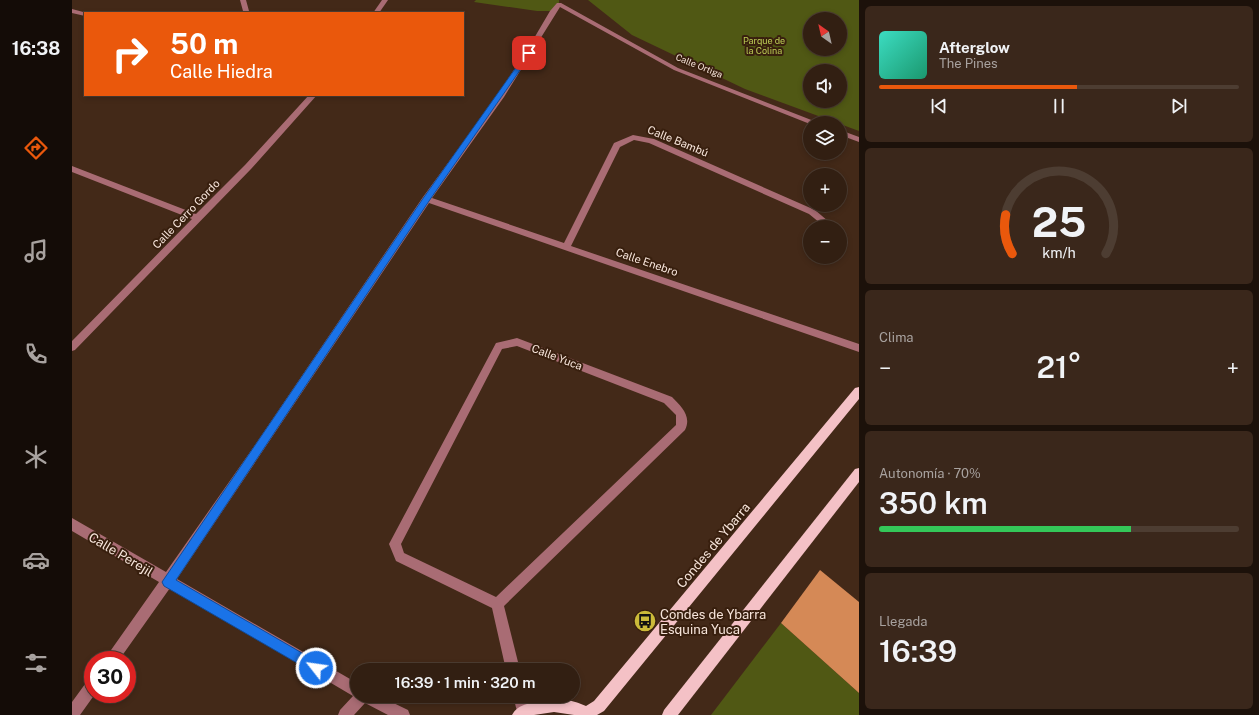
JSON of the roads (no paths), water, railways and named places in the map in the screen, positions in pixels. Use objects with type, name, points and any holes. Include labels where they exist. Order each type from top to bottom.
[{"type":"main road","name":"Condes de Ybarra","points":[[588,714],[599,706],[859,391]]},
{"type":"main road","points":[[669,715],[859,473]]},
{"type":"main road","points":[[521,713],[544,706],[565,706],[588,714]]},
{"type":"street","points":[[243,0],[246,12]]},
{"type":"street","points":[[377,12],[385,0]]},
{"type":"street","points":[[118,651],[168,582],[426,199],[522,65],[552,11],[559,2]]},
{"type":"street","name":"Calle Ortiga","points":[[559,2],[676,69],[803,118]]},
{"type":"street","points":[[72,11],[84,14]]},
{"type":"street","name":"Calle Cerro Gordo","points":[[72,347],[248,167],[312,96]]},
{"type":"street","points":[[847,135],[859,140]]},
{"type":"street","name":"Calle Bambú","points":[[566,247],[617,145],[633,137],[651,141],[812,212],[822,220]]},
{"type":"street","points":[[72,169],[197,218]]},
{"type":"street","name":"Calle Enebro","points":[[426,199],[859,348]]},
{"type":"street","name":"Calle Yuca","points":[[517,342],[668,400],[681,413],[681,427],[497,604],[400,557],[395,544],[499,346],[517,342]]},
{"type":"street","name":"Calle Perejil","points":[[72,524],[168,582],[350,687]]},
{"type":"street","points":[[497,604],[512,663]]},
{"type":"street","points":[[72,714],[84,697]]},
{"type":"street","points":[[344,715],[355,703]]},
{"type":"street","points":[[379,703],[403,715]]},
{"type":"street","points":[[520,703],[521,713]]},
{"type":"place","name":"Condes de Ybarra Esquina Yuca","points":[[645,621]]},
{"type":"park label","name":"Parque de la Colina","points":[[764,46]]}]
